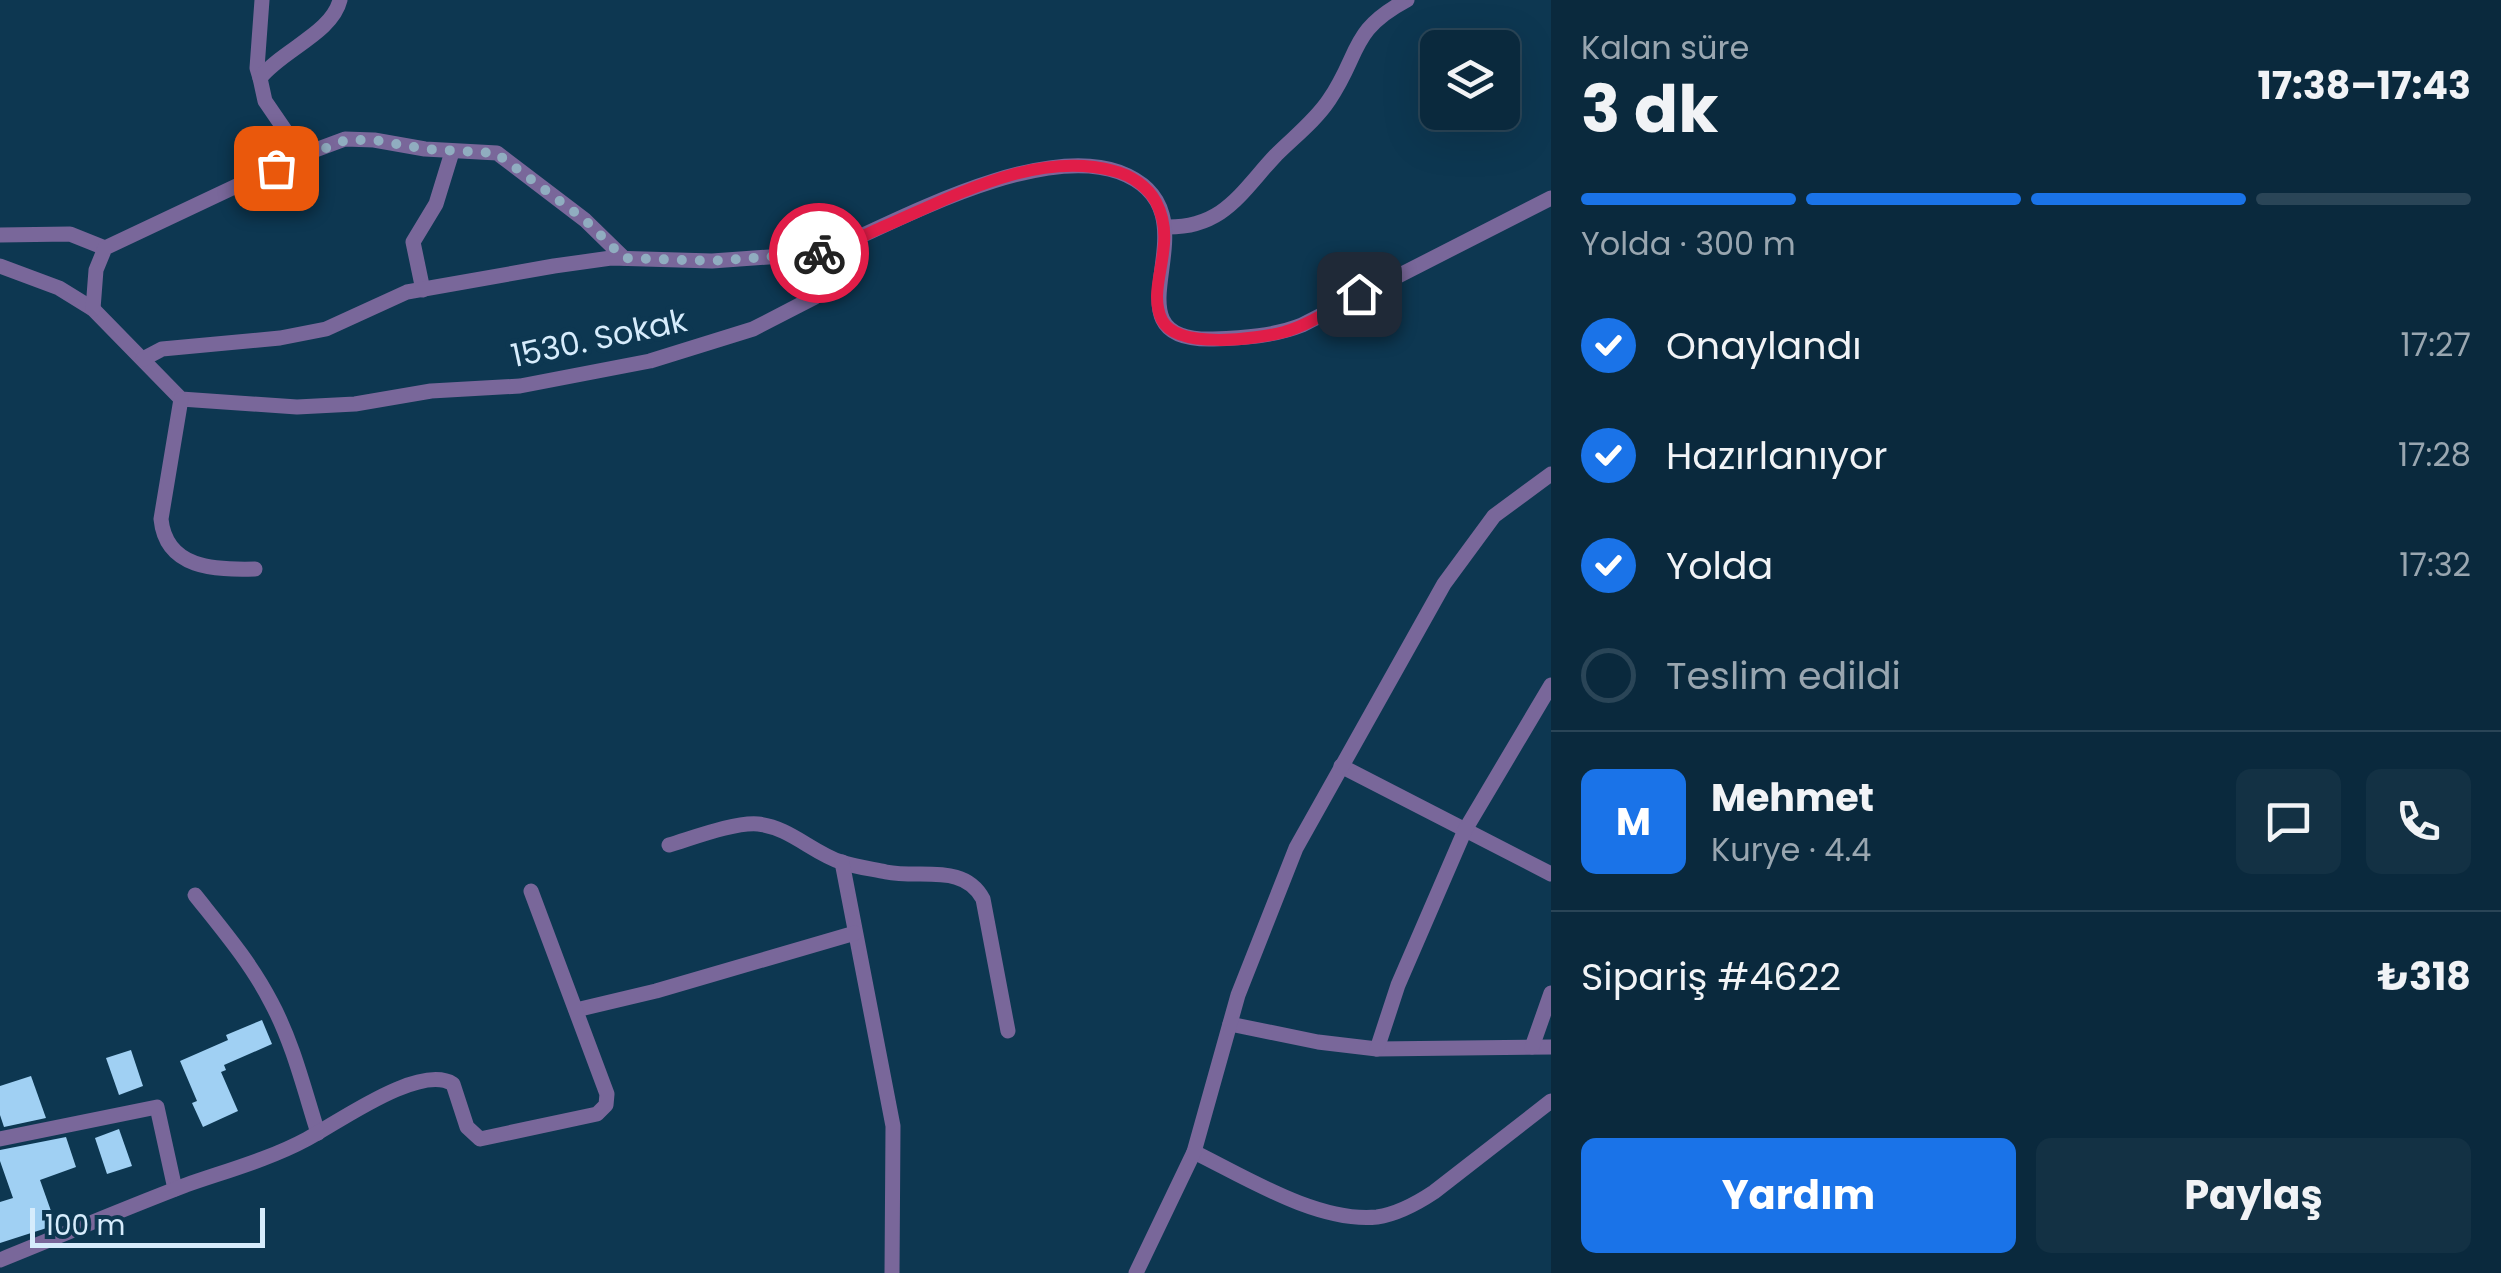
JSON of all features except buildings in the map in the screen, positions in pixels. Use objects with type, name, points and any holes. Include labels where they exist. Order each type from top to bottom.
[{"type":"street","points":[[262,0],[257,68],[265,102],[302,156]]},
{"type":"street","points":[[260,78],[284,53],[322,28],[340,0]]},
{"type":"street","points":[[1166,227],[1184,228],[1204,222],[1236,201],[1331,97],[1363,32],[1407,0]]},
{"type":"street","points":[[93,309],[96,270],[105,248],[302,156],[346,140],[496,153],[585,220],[624,258]]},
{"type":"street","points":[[423,290],[413,242],[436,204],[452,152]]},
{"type":"street","points":[[143,358],[162,348],[280,338],[326,328],[386,300],[554,266],[624,258],[712,261],[824,252],[995,179],[1081,166],[1116,171],[1137,181],[1152,195],[1166,227],[1158,292],[1163,322],[1184,336],[1240,338],[1302,325],[1551,198]]},
{"type":"street","points":[[0,235],[70,234],[105,248]]},
{"type":"street","name":"1530. Sokak","points":[[181,400],[296,407],[355,404],[432,391],[520,386],[650,361],[753,329],[815,297],[824,282],[824,252]]},
{"type":"street","points":[[0,266],[60,288],[93,309],[181,400],[162,510],[165,538],[176,555],[199,566],[255,569]]},
{"type":"street","points":[[1136,1273],[1194,1152],[1230,1024],[1296,848],[1444,584],[1494,516],[1551,474]]},
{"type":"street","points":[[1377,1049],[1398,985],[1464,830],[1551,685]]},
{"type":"street","points":[[1342,766],[1551,874]]},
{"type":"street","points":[[669,845],[757,824],[777,828],[842,862],[895,874],[958,877],[975,884],[984,899],[1008,1031]]},
{"type":"street","points":[[842,862],[893,1126],[892,1273]]},
{"type":"street","points":[[0,1260],[295,1145],[412,1083],[448,1080],[457,1089],[467,1127],[480,1139],[597,1114],[606,1105],[608,1094],[531,891]]},
{"type":"street","points":[[195,895],[271,1001],[296,1061],[318,1133]]},
{"type":"street","points":[[576,1010],[855,934]]},
{"type":"street","points":[[1532,1047],[1551,993]]},
{"type":"street","points":[[1230,1024],[1377,1049],[1551,1047]]},
{"type":"street","points":[[1194,1152],[1302,1203],[1336,1213],[1374,1217],[1414,1206],[1551,1100]]},
{"type":"street","points":[[0,1140],[157,1108],[175,1190]]},
{"type":"way so far","points":[[276,168],[346,140],[496,153],[585,220],[624,258],[712,261],[819,253]]},
{"type":"route","points":[[819,253],[995,179],[1081,166],[1116,171],[1137,181],[1152,195],[1166,227],[1158,308],[1163,322],[1172,331],[1197,339],[1283,332],[1359,294]]}]
